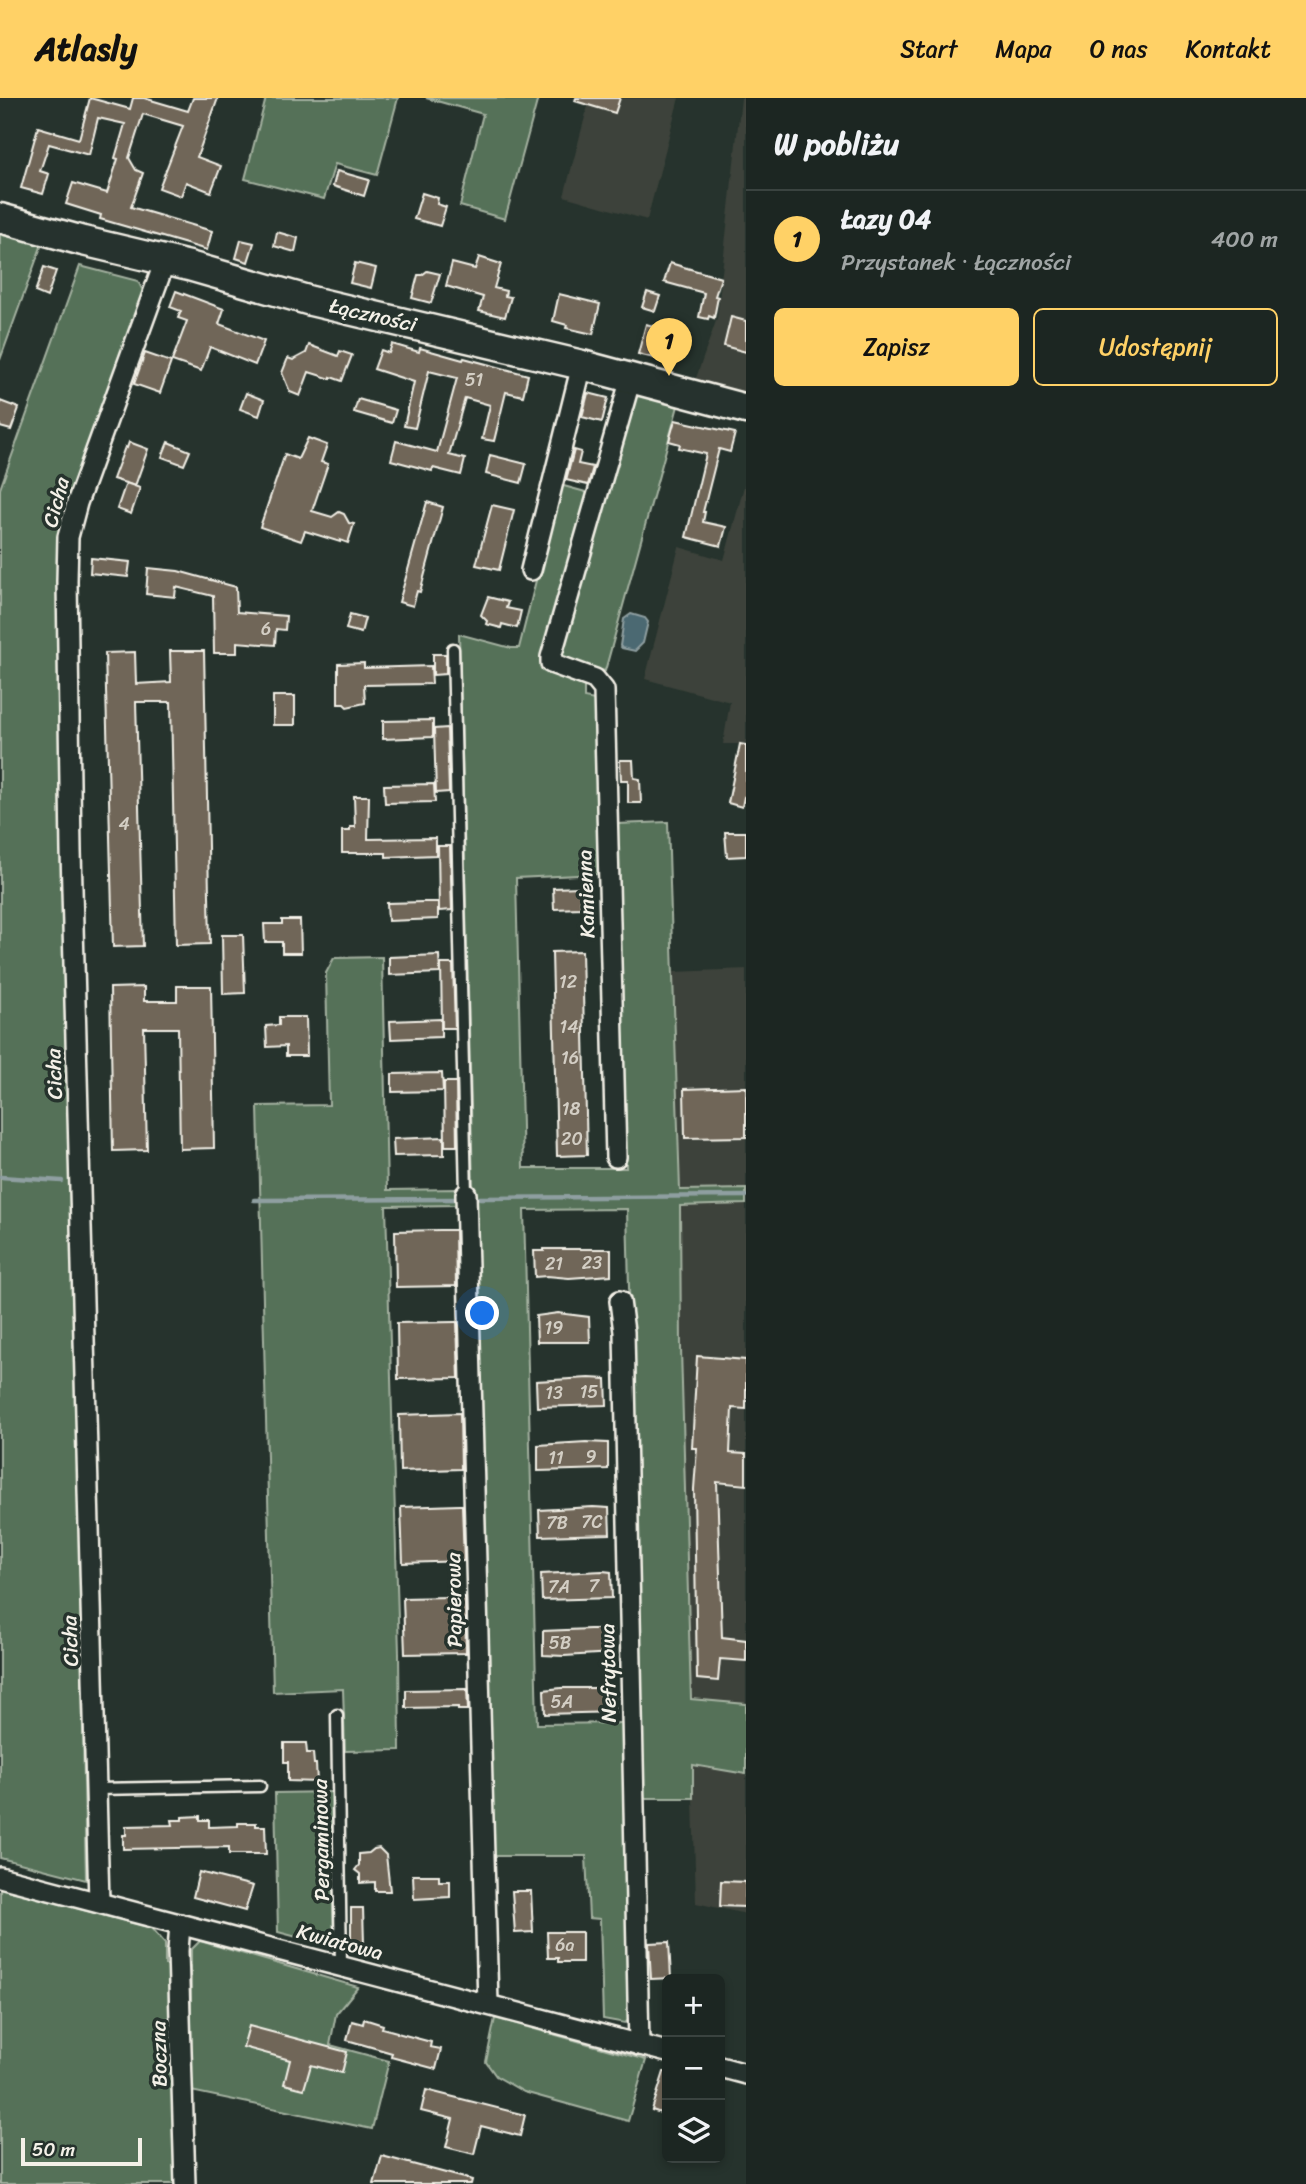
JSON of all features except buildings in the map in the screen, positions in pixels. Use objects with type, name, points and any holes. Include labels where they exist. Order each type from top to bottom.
[{"type":"street","name":"Łączności","points":[[0,218],[311,301],[631,377],[746,409]]},
{"type":"street","name":"Cicha","points":[[99,1902],[71,851],[68,537],[76,503],[165,261]]},
{"type":"street","points":[[531,570],[582,365]]},
{"type":"street","name":"Kamienna","points":[[616,1157],[604,690],[595,679],[551,663],[553,647],[631,377]]},
{"type":"street","name":"Papierowa","points":[[466,1194],[488,2004]]},
{"type":"street","name":"Nefrytowa","points":[[620,1301],[624,1345],[639,2045]]},
{"type":"street","name":"Kwiatowa","points":[[0,1877],[662,2051]]},
{"type":"street","name":"Boczna","points":[[180,1924],[178,1951],[185,2184]]},
{"type":"street","points":[[725,2068],[746,2074]]},
{"type":"lane","points":[[453,649],[466,1194]]},
{"type":"lane","name":"Pergaminowa","points":[[338,1715],[341,1965]]},
{"type":"lane","points":[[96,1789],[260,1786]]},
{"type":"shaded area","points":[[590,98],[679,98],[647,220],[564,196]]},
{"type":"shaded area","points":[[741,98],[746,98],[746,393],[695,381],[717,318]]},
{"type":"shaded area","points":[[746,479],[746,744],[723,744],[730,702],[645,679],[679,547],[724,560]]},
{"type":"shaded area","points":[[746,969],[746,1189],[680,1190],[673,972]]},
{"type":"shaded area","points":[[746,1204],[746,1704],[691,1699],[681,1349],[680,1205]]},
{"type":"shaded area","points":[[692,1765],[746,1774],[746,1914],[696,1903]]},
{"type":"green space","points":[[266,98],[398,98],[377,175],[335,164],[324,199],[245,179]]},
{"type":"green space","points":[[426,98],[538,98],[505,219],[460,206],[483,114]]},
{"type":"green space","points":[[0,232],[42,244],[0,360]]},
{"type":"green space","points":[[80,266],[138,281],[145,295],[59,532],[86,1880],[0,1858],[0,489]]},
{"type":"green space","points":[[634,394],[678,406],[605,671],[560,660]]},
{"type":"green space","points":[[560,485],[593,494],[542,669],[584,680],[584,698],[595,700],[599,874],[516,878],[523,1168],[626,1168],[617,824],[668,822],[680,1190],[746,1189],[746,1204],[680,1206],[681,1349],[691,1699],[746,1704],[746,1774],[693,1765],[693,1798],[642,1798],[627,1209],[524,1210],[537,1724],[625,1723],[632,2017],[625,2023],[603,2019],[600,1919],[589,1918],[586,1856],[490,1856],[459,634],[519,648]]},
{"type":"green space","points":[[382,957],[387,1190],[459,1189],[459,1205],[386,1206],[400,1750],[345,1751],[343,1689],[273,1692],[258,1106],[329,1105],[326,973],[334,958]]},
{"type":"green space","points":[[331,1792],[334,1947],[278,1932],[275,1793]]},
{"type":"green space","points":[[0,1888],[152,1928],[165,1943],[165,1965],[174,1965],[180,2184],[0,2184]]},
{"type":"green space","points":[[200,1941],[358,1987],[336,2014],[330,2045],[389,2061],[372,2129],[191,2091],[191,1950]]},
{"type":"green space","points":[[495,2018],[646,2060],[628,2121],[524,2092],[496,2076],[486,2062]]},
{"type":"water","points":[[631,614],[645,618],[648,622],[643,643],[635,651],[620,646],[624,619]]},
{"type":"waterway","points":[[0,1177],[62,1181]]},
{"type":"waterway","points":[[480,1198],[746,1196]]},
{"type":"waterway","points":[[254,1200],[456,1199]]},
{"type":"place","name":"Łazy 04","points":[[669,376]]}]
